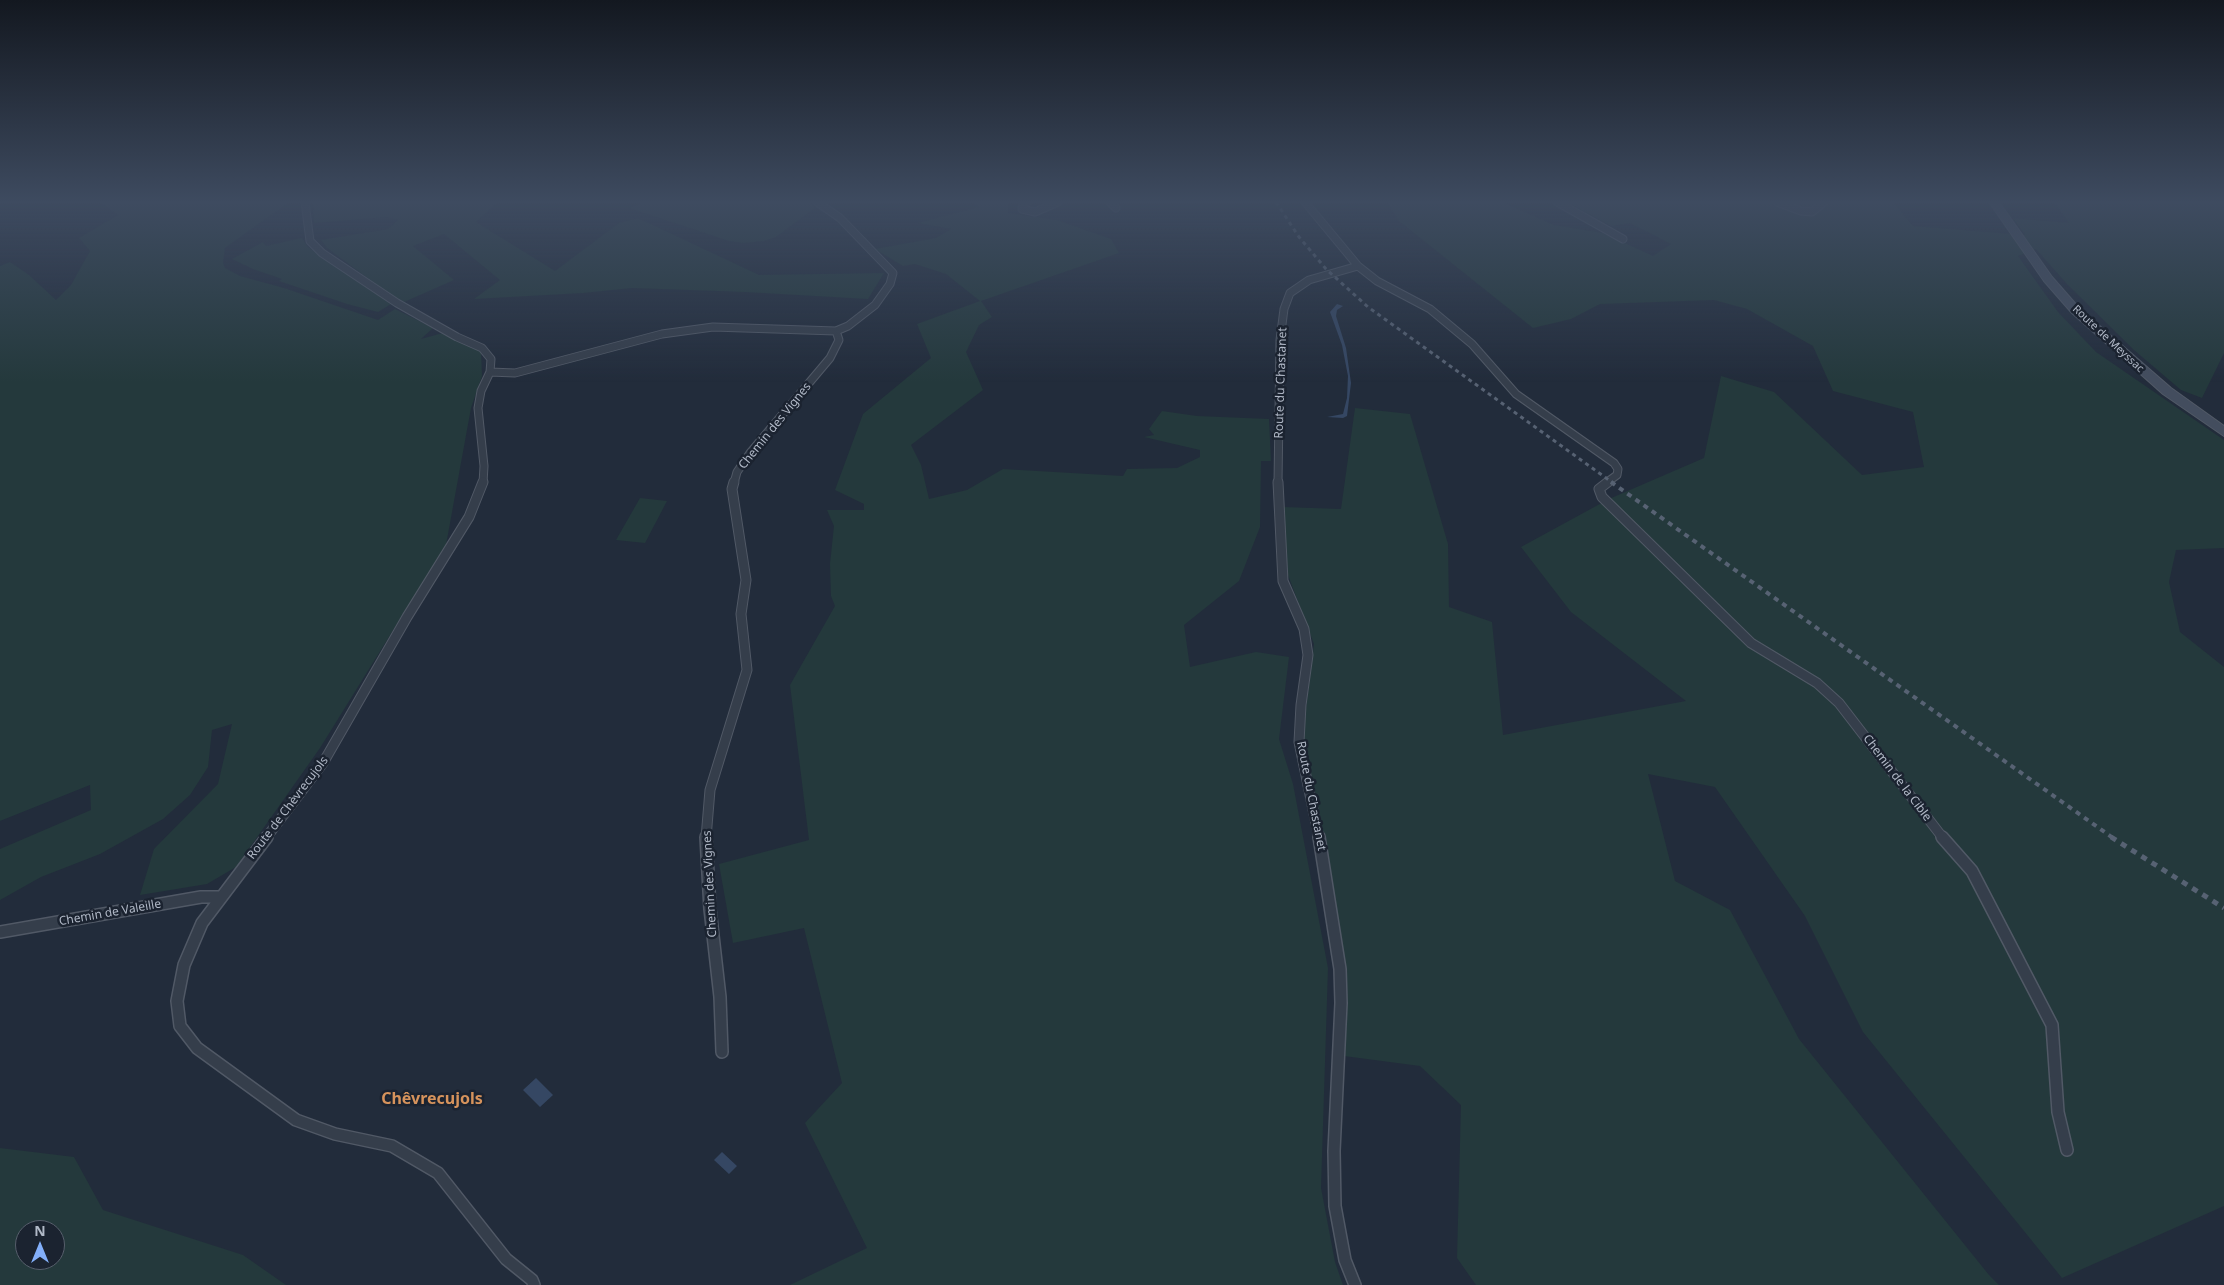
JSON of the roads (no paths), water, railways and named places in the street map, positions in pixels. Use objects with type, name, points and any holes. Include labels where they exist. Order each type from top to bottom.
[{"type":"main road","name":"Route de Meyssac","points":[[2036,262],[2076,311],[2118,350],[2167,391],[2224,432]]},
{"type":"street","points":[[335,262],[397,303],[457,337],[482,348],[490,359],[490,372],[515,373],[662,334],[712,327],[836,331],[848,326],[875,305],[890,284],[893,274],[884,262]]},
{"type":"street","points":[[1355,262],[1358,266]]},
{"type":"street","name":"Chemin de la Cible","points":[[1358,266],[1377,282],[1443,319],[1472,344],[1516,394],[1614,463],[1618,469],[1617,475],[1598,489],[1602,497],[1751,643],[1817,683],[1839,703],[1933,826],[1972,870],[2052,1024],[2058,1112],[2067,1150]]},
{"type":"street","name":"Route du Chastanet","points":[[1355,1285],[1345,1260],[1335,1206],[1334,1151],[1341,1003],[1340,969],[1324,862],[1298,742],[1300,706],[1308,655],[1304,629],[1283,581],[1278,506],[1280,340],[1284,309],[1290,293],[1309,280],[1358,266]]},
{"type":"street","name":"Chemin des Vignes","points":[[722,1052],[720,997],[710,909],[706,833],[710,790],[747,670],[741,614],[746,580],[732,489],[737,472],[750,453],[830,358],[839,340],[836,331]]},
{"type":"street","name":"Route de Chèvrecujols","points":[[490,372],[481,391],[478,408],[484,466],[483,483],[477,502],[407,616],[323,763],[202,923],[184,965],[177,1000],[180,1026],[197,1048],[296,1120],[335,1134],[392,1146],[438,1173],[506,1259],[532,1280],[534,1285]]},
{"type":"street","name":"Chemin de Valeille","points":[[0,932],[201,897],[221,897]]},
{"type":"water","points":[[1337,304],[1343,306],[1337,310],[1336,316],[1346,348],[1351,383],[1347,416],[1343,418],[1327,417],[1343,414],[1347,398],[1348,376],[1342,345],[1330,312]]},
{"type":"water","points":[[536,1078],[553,1095],[540,1107],[523,1090]]},
{"type":"water","points":[[722,1152],[737,1166],[729,1174],[714,1160]]},
{"type":"railway","points":[[1320,262],[1368,307],[1613,483]]},
{"type":"railway","points":[[1611,482],[2113,838]]},
{"type":"railway","points":[[2111,837],[2224,908]]},
{"type":"district","name":"Chêvrecujols","points":[[432,1099]]}]
